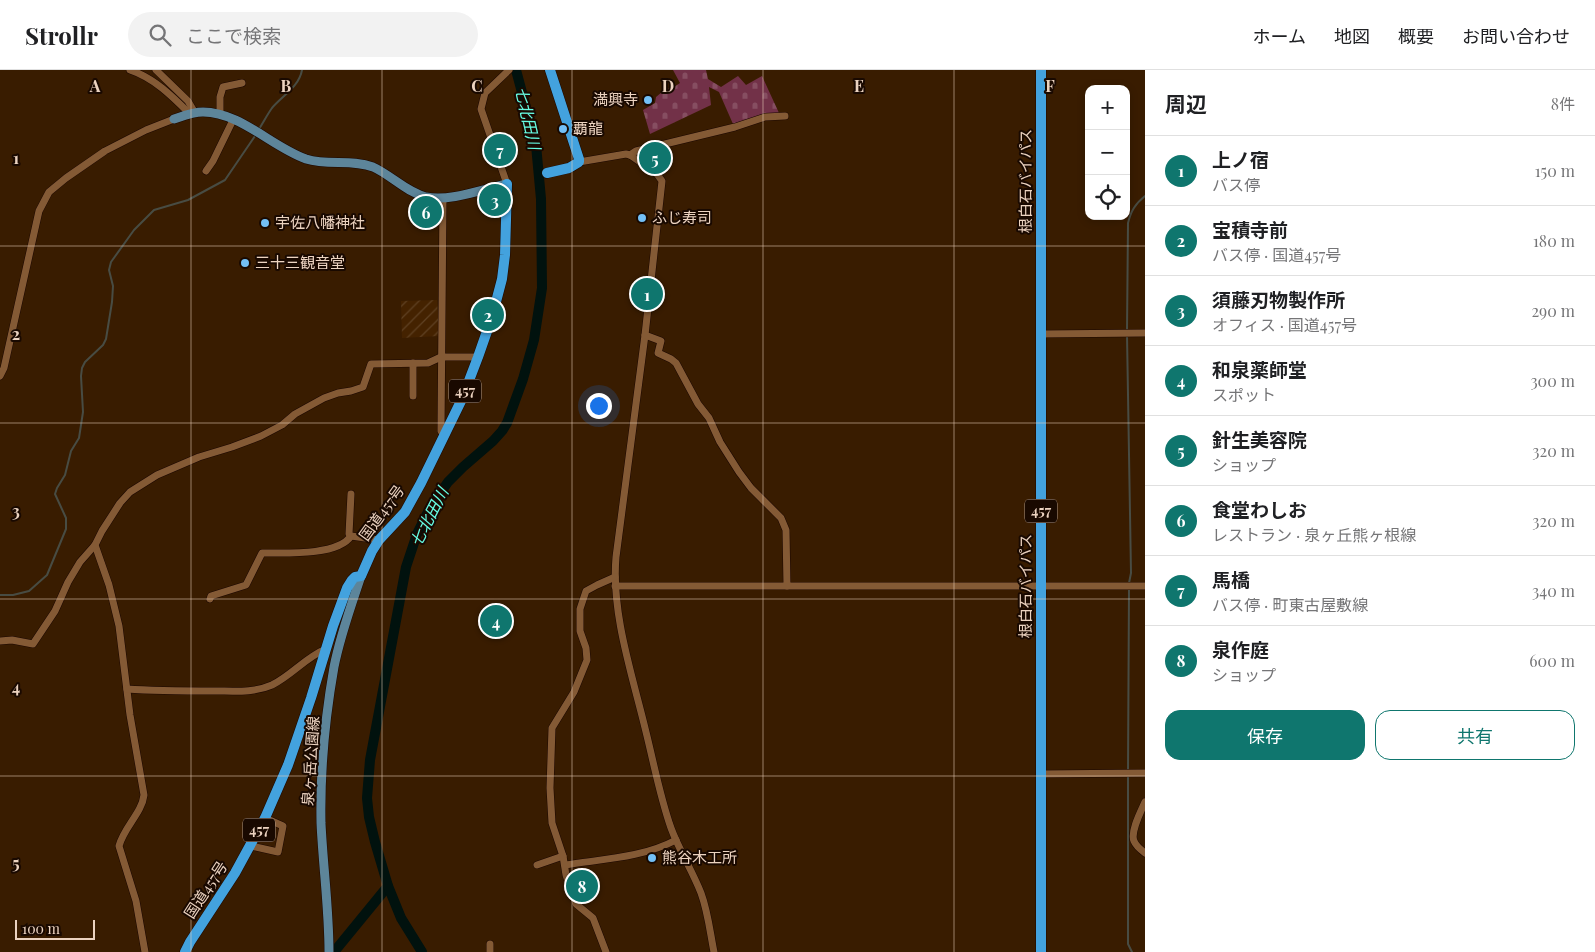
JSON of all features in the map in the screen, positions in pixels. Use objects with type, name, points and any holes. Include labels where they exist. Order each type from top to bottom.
[{"type":"highway","points":[[547,173],[569,168],[579,162],[550,70]]},
{"type":"highway","name":"根白石バイパス","points":[[1041,70],[1041,952]]},
{"type":"highway","name":"国道457号","points":[[185,952],[236,873],[265,818],[288,765],[311,698],[332,626],[347,588],[355,577],[361,576],[379,540],[405,512],[422,483],[462,399],[492,317],[502,279],[506,256],[507,184]]},
{"type":"main road","points":[[174,119],[192,113],[212,112],[220,114],[306,159],[323,162],[363,164],[381,171],[420,195],[431,198],[443,198],[507,184]]},
{"type":"main road","name":"泉ヶ岳公園線","points":[[329,949],[321,823],[322,773],[326,725],[335,666],[361,576]]},
{"type":"street","points":[[130,70],[148,78],[192,113]]},
{"type":"street","points":[[156,70],[188,100],[192,113]]},
{"type":"street","points":[[507,184],[481,109],[485,93],[509,70]]},
{"type":"street","points":[[220,114],[220,97],[223,87],[242,82]]},
{"type":"street","points":[[630,155],[636,151],[735,127],[764,117],[785,116]]},
{"type":"street","points":[[0,376],[4,368],[40,211],[49,192],[66,178],[120,142],[174,119]]},
{"type":"street","points":[[206,171],[213,161],[233,120]]},
{"type":"street","points":[[579,162],[626,154],[657,174],[662,181],[645,335],[614,577],[616,604],[628,660],[661,794],[676,840],[701,893],[714,952]]},
{"type":"street","points":[[443,198],[440,357],[441,431],[444,436]]},
{"type":"street","points":[[1041,334],[1145,333]]},
{"type":"street","points":[[645,335],[661,341],[658,353],[671,358],[676,363],[738,472],[784,523],[786,530],[787,586]]},
{"type":"street","points":[[0,641],[12,640],[33,644],[56,611],[68,582],[80,562],[95,545],[123,500],[130,492],[157,475],[199,457],[260,436],[282,425],[295,414],[324,398],[363,387],[370,364],[428,363],[440,357],[478,358]]},
{"type":"street","points":[[412,363],[413,396]]},
{"type":"street","points":[[351,494],[349,534],[351,536]]},
{"type":"street","points":[[351,536],[379,540]]},
{"type":"street","points":[[210,599],[211,596],[246,585],[262,553],[293,553],[322,550],[345,544],[351,536]]},
{"type":"street","points":[[95,545],[115,606],[120,632],[126,690],[144,795],[143,802],[121,839],[119,846],[136,901],[145,952]]},
{"type":"street","points":[[606,952],[593,918],[576,904],[566,875],[563,856],[552,823],[550,788],[552,728],[574,692],[587,660],[586,648],[580,631],[580,609],[586,592],[597,584],[614,577]]},
{"type":"street","points":[[615,586],[1145,586]]},
{"type":"street","points":[[126,690],[183,692],[253,690],[284,678],[315,654],[326,649]]},
{"type":"street","points":[[1040,774],[1145,773]]},
{"type":"street","points":[[1145,802],[1134,828],[1133,838],[1135,844],[1145,853]]},
{"type":"street","points":[[250,846],[278,852],[283,826],[265,818]]},
{"type":"street","points":[[565,865],[647,853],[676,840]]},
{"type":"street","points":[[536,866],[563,856]]},
{"type":"shaded area","points":[[437,300],[439,336],[402,338],[401,301]]},
{"type":"green space","points":[[673,70],[706,70],[708,79],[721,87],[738,76],[746,85],[762,76],[779,113],[761,115],[733,124],[719,92],[709,87],[711,105],[650,134],[643,110],[655,103],[656,97],[662,90],[674,87],[680,83]]},
{"type":"waterway","points":[[259,129],[272,108],[290,91],[302,70]]},
{"type":"waterway","name":"七北田川","points":[[422,952],[401,918],[388,886],[375,842],[367,798],[370,760],[406,567],[417,534],[430,508],[448,482],[493,441],[507,423],[523,379],[534,340],[542,288],[541,199],[536,145],[516,70]]},
{"type":"waterway","points":[[0,595],[13,595],[29,591],[47,575],[66,529],[66,518],[55,494],[65,475],[71,451],[79,438],[83,412],[82,368],[85,362],[103,345],[106,339],[112,302],[113,286],[109,270],[111,262],[134,230],[154,210],[188,200],[225,180],[255,136]]},
{"type":"waterway","points":[[1127,331],[1128,223],[1134,208],[1145,196]]},
{"type":"waterway","points":[[1127,335],[1131,573],[1129,583]]},
{"type":"waterway","points":[[1128,771],[1129,588]]},
{"type":"waterway","points":[[1128,775],[1128,944],[1132,952]]},
{"type":"waterway","points":[[334,952],[388,886]]},
{"type":"place","name":"満興寺","points":[[648,100]]},
{"type":"place","name":"覇龍","points":[[563,129]]},
{"type":"place","name":"馬橋","points":[[500,150]]},
{"type":"place","name":"針生美容院","points":[[655,158]]},
{"type":"place","name":"須藤刃物製作所","points":[[495,200]]},
{"type":"place","name":"食堂わしお","points":[[426,212]]},
{"type":"place","name":"ふじ寿司","points":[[642,218]]},
{"type":"place","name":"宇佐八幡神社","points":[[265,223]]},
{"type":"place","name":"三十三観音堂","points":[[245,263]]},
{"type":"place","name":"上ノ宿","points":[[647,294]]},
{"type":"place","name":"宝積寺前","points":[[488,315]]},
{"type":"place","name":"和泉薬師堂","points":[[496,621]]},
{"type":"place","name":"熊谷木工所","points":[[652,858]]},
{"type":"place","name":"泉作庭","points":[[582,886]]}]
